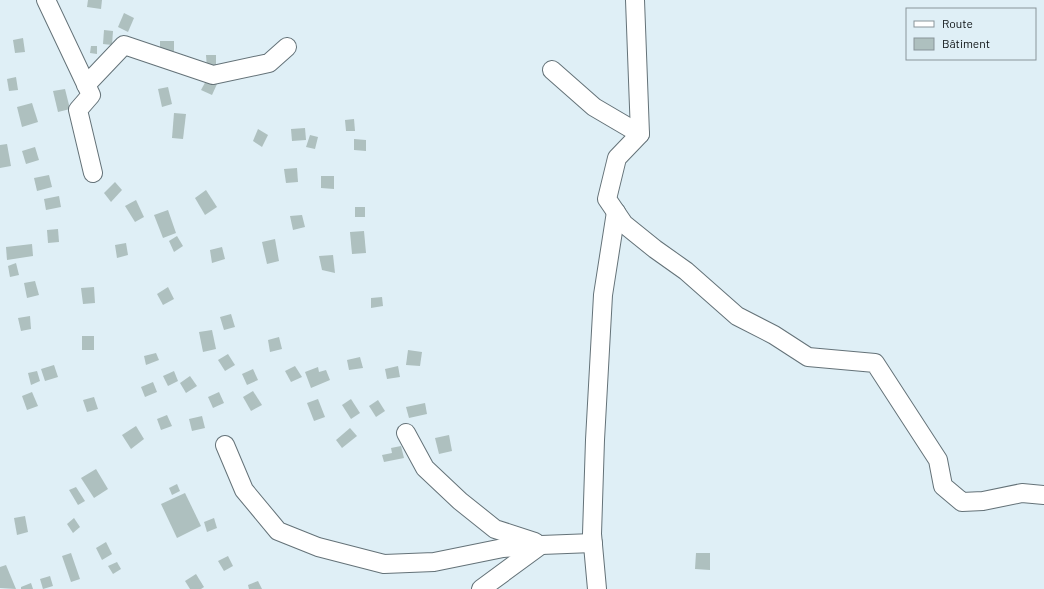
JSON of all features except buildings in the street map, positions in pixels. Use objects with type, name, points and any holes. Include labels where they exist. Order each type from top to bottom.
[{"type":"street","points":[[46,0],[91,95],[78,110],[93,173]]},
{"type":"street","points":[[635,0],[640,134],[617,158],[607,199],[624,224],[686,271],[737,316],[774,335],[808,357],[875,363],[938,460],[943,486],[962,502],[983,501],[1022,493],[1044,495]]},
{"type":"street","points":[[86,85],[124,45],[213,75],[269,63],[287,47]]},
{"type":"street","points":[[552,70],[594,107],[640,134]]},
{"type":"street","points":[[597,589],[592,534],[595,440],[603,295],[616,212]]},
{"type":"street","points":[[406,433],[425,468],[460,501],[495,529],[541,544]]},
{"type":"street","points":[[225,445],[244,490],[278,531],[318,547],[384,564],[434,562],[503,548],[541,544],[593,543]]},
{"type":"street","points":[[481,589],[541,544]]}]
